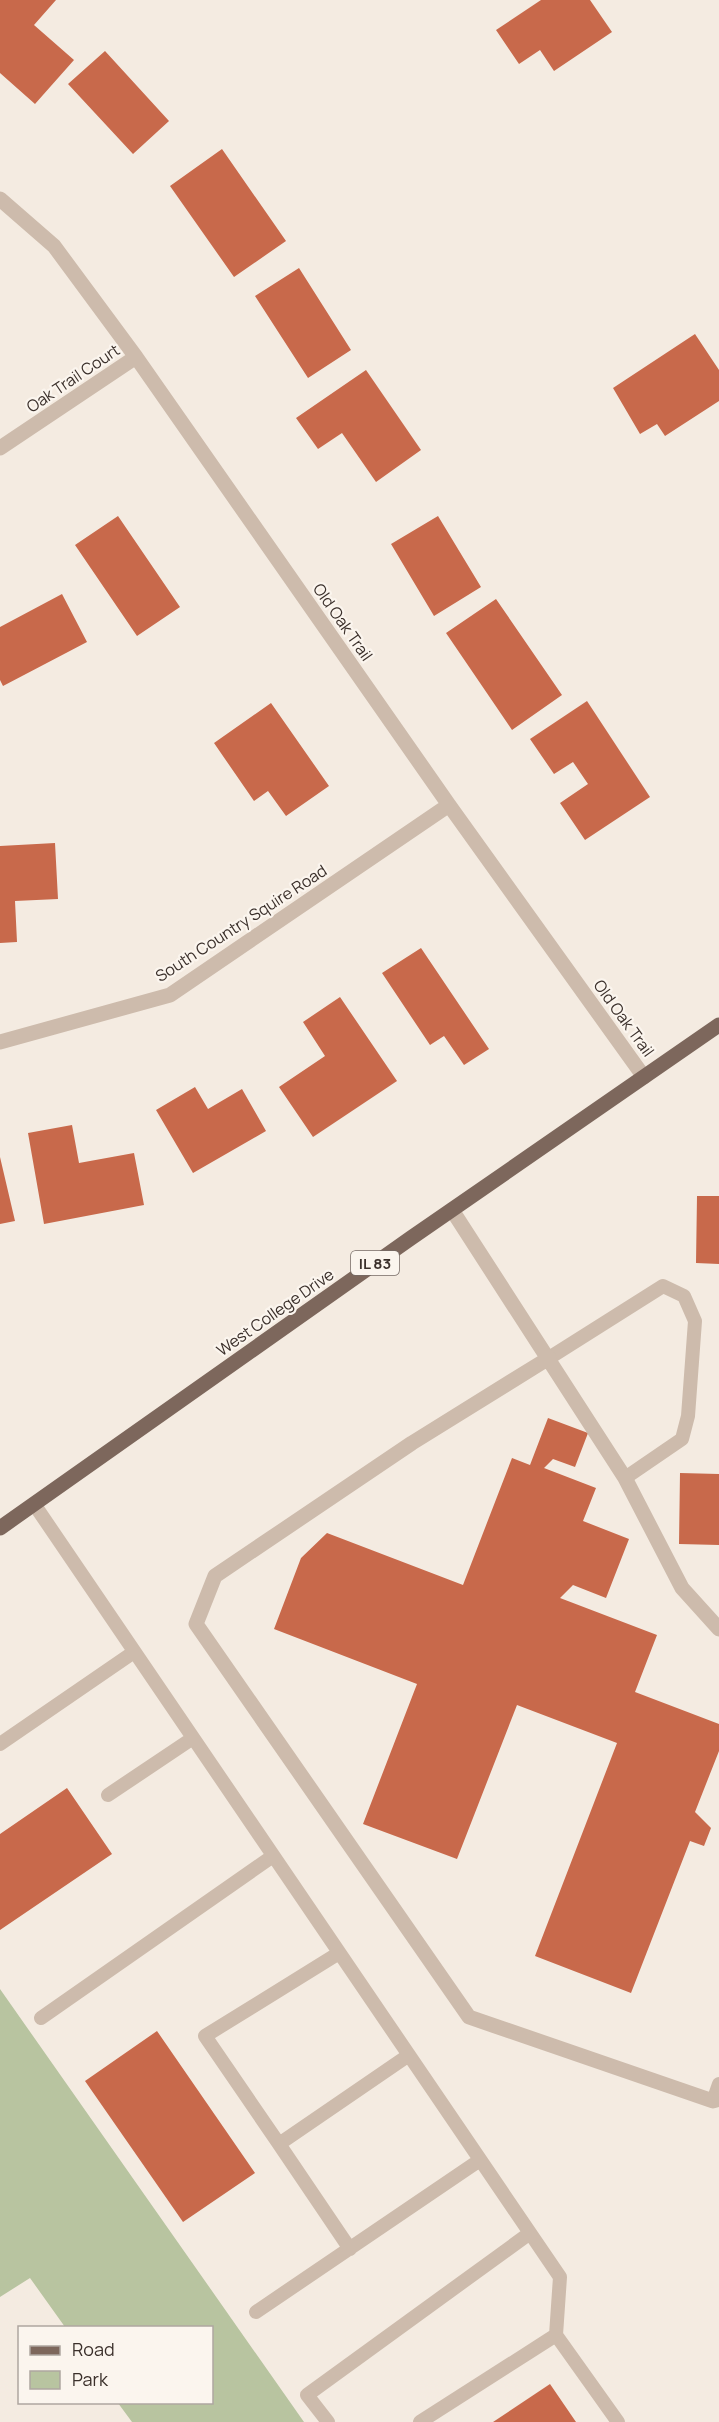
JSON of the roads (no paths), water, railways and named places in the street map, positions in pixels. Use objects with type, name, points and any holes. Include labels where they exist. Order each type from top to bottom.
[{"type":"main road","name":"West College Drive","points":[[0,1528],[719,1025]]},
{"type":"street","name":"Old Oak Trail","points":[[0,199],[54,246],[136,357],[449,805],[644,1077]]},
{"type":"street","name":"Oak Trail Court","points":[[0,448],[136,357]]},
{"type":"street","name":"South Country Squire Road","points":[[0,1042],[170,995],[449,805]]},
{"type":"street","points":[[453,1210],[625,1478],[682,1588],[719,1629]]},
{"type":"street","points":[[549,1358],[412,1443],[215,1576],[196,1624],[469,2018],[716,2100]]},
{"type":"lane","points":[[549,1358],[663,1286],[684,1296],[695,1322],[688,1416],[682,1438],[625,1478]]},
{"type":"lane","points":[[34,1504],[560,2277],[556,2335],[618,2422]]},
{"type":"lane","points":[[0,1744],[135,1652]]},
{"type":"lane","points":[[108,1795],[193,1738]]},
{"type":"lane","points":[[41,2018],[273,1856]]},
{"type":"lane","points":[[339,1953],[205,2036],[350,2248]]},
{"type":"lane","points":[[279,2144],[409,2055]]},
{"type":"lane","points":[[716,2100],[719,2085]]},
{"type":"lane","points":[[256,2312],[480,2160]]},
{"type":"lane","points":[[328,2422],[307,2396],[530,2233]]},
{"type":"lane","points":[[420,2422],[556,2335]]}]
